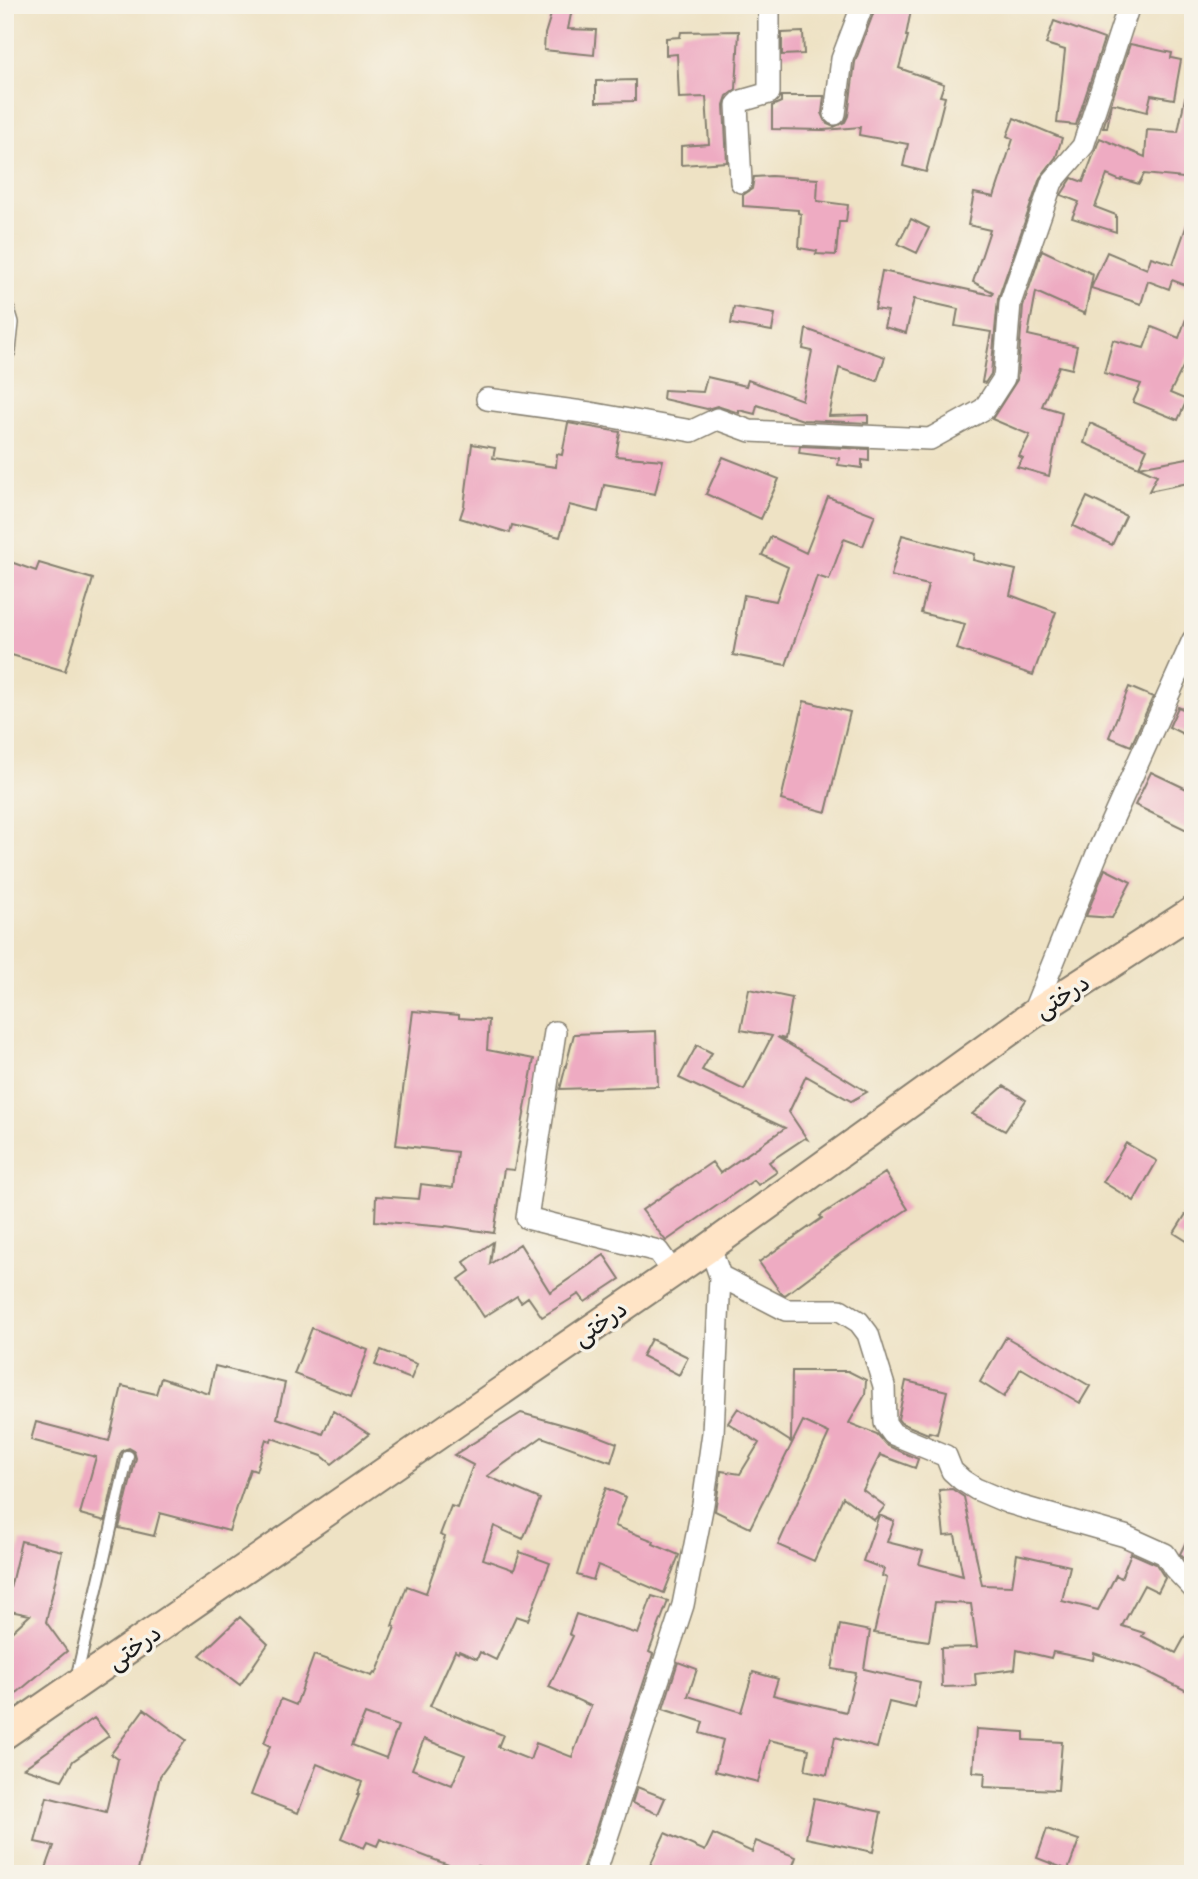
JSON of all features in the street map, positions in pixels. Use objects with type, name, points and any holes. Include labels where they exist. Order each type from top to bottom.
[{"type":"street","points":[[741,182],[737,105],[741,101],[769,93],[769,5]]},
{"type":"street","points":[[835,114],[842,59],[861,9],[860,5]]},
{"type":"street","points":[[487,399],[692,431],[718,419],[750,431],[930,439],[984,409],[1004,378],[1010,303],[1052,182],[1083,146],[1129,5]]},
{"type":"street","points":[[5,313],[8,323],[5,350]]},
{"type":"street","points":[[1032,1015],[1097,854],[1193,640]]},
{"type":"street","name":"درختی","points":[[5,1734],[74,1689],[710,1247],[1032,1015],[1193,911]]},
{"type":"street","points":[[555,1032],[527,1218],[658,1251],[673,1272]]},
{"type":"street","points":[[601,1872],[683,1605],[713,1433],[720,1276],[710,1247]]},
{"type":"street","points":[[720,1276],[786,1310],[840,1310],[859,1322],[868,1334],[884,1386],[885,1423],[893,1434],[946,1456],[952,1471],[976,1489],[1009,1503],[1125,1536],[1165,1554],[1174,1569],[1193,1588]]},
{"type":"lane","points":[[74,1689],[128,1456]]},
{"type":"building","points":[[874,5],[912,5],[908,36],[899,68],[944,84],[940,96],[945,97],[926,172],[903,166],[908,144],[859,135],[860,127],[824,130],[772,129],[772,106],[781,102],[781,96],[824,96],[822,113],[827,124],[834,127],[845,122],[855,62]]},
{"type":"building","points":[[553,8],[572,9],[568,29],[596,30],[594,55],[544,50],[545,34]]},
{"type":"building","points":[[1054,21],[1104,39],[1076,125],[1057,123],[1065,50],[1046,44]]},
{"type":"building","points":[[739,31],[736,89],[727,96],[724,105],[727,162],[681,165],[681,146],[709,144],[706,97],[679,98],[677,54],[666,55],[666,38],[680,37],[681,32]]},
{"type":"building","points":[[803,32],[804,54],[782,55],[782,33]]},
{"type":"building","points":[[1130,44],[1172,53],[1171,58],[1181,60],[1174,99],[1151,95],[1147,112],[1112,103],[1107,128],[1103,128]]},
{"type":"building","points":[[635,80],[635,101],[596,102],[596,81]]},
{"type":"building","points":[[1185,98],[1193,99],[1193,179],[1144,174],[1139,184],[1107,175],[1095,207],[1116,215],[1116,232],[1072,218],[1079,202],[1061,195],[1072,178],[1083,182],[1100,138],[1145,157],[1147,130],[1178,132]]},
{"type":"building","points":[[1014,118],[1062,138],[1056,157],[1040,178],[998,299],[991,374],[985,383],[982,382],[991,332],[955,326],[958,309],[914,299],[906,333],[884,327],[888,311],[875,309],[882,271],[992,295],[993,292],[973,282],[990,230],[968,225],[974,193],[994,197],[1013,139],[1007,136]]},
{"type":"building","points":[[754,177],[818,179],[817,201],[848,205],[846,222],[839,222],[836,255],[816,254],[817,251],[799,248],[801,214],[798,210],[743,206],[743,195],[752,189]]},
{"type":"building","points":[[1190,216],[1193,217],[1193,288],[1172,280],[1169,289],[1148,281],[1141,304],[1091,288],[1107,252],[1147,269],[1151,257],[1173,264]]},
{"type":"building","points":[[911,219],[929,228],[917,253],[898,244]]},
{"type":"building","points":[[1042,250],[1093,274],[1085,314],[1036,292],[1028,335],[1077,346],[1072,369],[1059,366],[1042,406],[1062,412],[1049,476],[1017,467],[1023,458],[1019,456],[1030,435],[992,419],[1017,380],[1023,306]]},
{"type":"building","points":[[1191,305],[1193,347],[1170,393],[1187,400],[1178,420],[1133,402],[1141,384],[1104,373],[1113,340],[1144,348],[1152,327],[1179,338]]},
{"type":"building","points":[[734,307],[775,314],[772,331],[731,324]]},
{"type":"building","points":[[806,329],[885,357],[877,381],[839,368],[829,416],[868,415],[868,423],[803,420],[757,405],[755,414],[739,410],[739,413],[717,406],[707,409],[663,399],[664,390],[703,392],[707,377],[746,386],[748,380],[802,400],[812,351],[803,349]]},
{"type":"building","points":[[568,423],[620,432],[616,456],[663,460],[655,494],[604,485],[598,512],[569,505],[560,537],[512,525],[510,533],[460,518],[472,444],[495,448],[493,458],[556,467],[557,454],[562,455]]},
{"type":"building","points":[[1090,423],[1147,449],[1139,467],[1193,457],[1193,482],[1149,491],[1157,475],[1084,443]]},
{"type":"building","points":[[800,446],[869,449],[869,461],[862,460],[862,468],[838,465],[839,458],[799,453]]},
{"type":"building","points":[[723,457],[779,479],[761,519],[706,494]]},
{"type":"building","points":[[828,497],[875,515],[863,546],[844,539],[829,580],[817,576],[786,665],[733,655],[744,595],[776,601],[788,567],[762,555],[771,536],[806,553]]},
{"type":"building","points":[[1087,497],[1126,516],[1112,545],[1073,526]]},
{"type":"building","points":[[902,535],[974,554],[973,560],[1016,570],[1010,595],[1056,612],[1033,675],[957,649],[965,624],[921,613],[928,585],[891,576]]},
{"type":"building","points":[[5,560],[36,571],[39,563],[93,579],[65,671],[5,653]]},
{"type":"building","points":[[1129,687],[1153,697],[1131,746],[1109,737]]},
{"type":"building","points":[[804,701],[850,712],[826,812],[781,800]]},
{"type":"building","points":[[1178,707],[1193,713],[1193,739],[1169,727]]},
{"type":"building","points":[[1151,772],[1193,792],[1193,833],[1135,805]]},
{"type":"building","points":[[1105,869],[1131,882],[1112,918],[1086,916]]},
{"type":"building","points":[[749,989],[792,998],[785,1039],[777,1037],[867,1092],[851,1101],[806,1076],[789,1112],[807,1139],[769,1162],[777,1172],[758,1185],[754,1180],[666,1241],[642,1210],[712,1162],[720,1173],[785,1128],[679,1078],[697,1045],[712,1053],[702,1070],[744,1090],[772,1036],[741,1030]]},
{"type":"building","points":[[413,1011],[489,1020],[487,1050],[534,1059],[514,1170],[504,1169],[494,1233],[446,1226],[375,1221],[376,1196],[419,1199],[421,1184],[453,1188],[457,1152],[396,1145]]},
{"type":"building","points":[[656,1031],[658,1086],[560,1089],[574,1034]]},
{"type":"building","points":[[1004,1086],[1026,1100],[1005,1131],[972,1114]]},
{"type":"building","points":[[1126,1143],[1157,1161],[1134,1201],[1103,1182]]},
{"type":"building","points":[[885,1173],[908,1209],[785,1295],[781,1293],[759,1262],[822,1218],[820,1216]]},
{"type":"building","points":[[1193,1203],[1193,1245],[1174,1233]]},
{"type":"building","points":[[493,1242],[490,1264],[520,1244],[550,1292],[604,1255],[620,1279],[585,1302],[579,1294],[542,1317],[528,1297],[521,1302],[517,1296],[484,1317],[459,1279],[470,1271],[464,1262]]},
{"type":"building","points":[[312,1328],[368,1350],[351,1396],[294,1374]]},
{"type":"building","points":[[1006,1337],[1090,1386],[1080,1403],[1021,1368],[1004,1397],[980,1382]]},
{"type":"building","points":[[651,1339],[688,1357],[679,1375],[642,1356]]},
{"type":"building","points":[[381,1350],[417,1364],[411,1379],[375,1365]]},
{"type":"building","points":[[215,1366],[285,1383],[277,1418],[323,1434],[333,1411],[369,1434],[332,1464],[322,1456],[272,1438],[271,1441],[266,1439],[256,1471],[250,1469],[229,1531],[160,1513],[154,1536],[119,1528],[136,1458],[134,1451],[129,1448],[120,1454],[105,1521],[80,1514],[96,1457],[31,1440],[36,1422],[109,1441],[122,1386],[156,1394],[161,1378],[209,1394]]},
{"type":"building","points":[[792,1371],[848,1371],[866,1380],[865,1395],[849,1423],[877,1434],[888,1446],[918,1459],[915,1468],[880,1455],[863,1490],[885,1506],[874,1520],[843,1497],[814,1561],[778,1545],[829,1433],[803,1421],[750,1528],[715,1511],[721,1471],[740,1474],[759,1443],[728,1423],[738,1408],[791,1442]]},
{"type":"building","points":[[906,1381],[947,1391],[937,1434],[928,1434],[901,1423],[898,1419]]},
{"type":"building","points":[[521,1413],[586,1431],[617,1443],[611,1462],[542,1437],[487,1476],[540,1499],[523,1539],[494,1526],[483,1559],[514,1570],[520,1552],[550,1563],[528,1620],[516,1616],[496,1660],[480,1652],[477,1659],[455,1651],[430,1706],[503,1735],[498,1747],[530,1760],[536,1743],[572,1757],[591,1706],[549,1687],[573,1636],[569,1634],[576,1614],[638,1634],[652,1596],[668,1601],[649,1652],[653,1654],[581,1874],[498,1874],[478,1866],[475,1874],[472,1874],[380,1839],[377,1846],[367,1842],[364,1848],[341,1838],[362,1782],[317,1764],[298,1813],[251,1795],[270,1746],[264,1743],[281,1699],[296,1705],[314,1655],[372,1676],[376,1674],[395,1627],[392,1626],[407,1586],[426,1593],[445,1537],[440,1535],[451,1506],[457,1508],[473,1465],[454,1455]],"holes":[[[365,1714],[398,1726],[386,1758],[352,1745]],[[424,1739],[465,1755],[452,1785],[412,1769]]]},
{"type":"building","points":[[606,1488],[626,1497],[615,1526],[654,1541],[653,1544],[679,1555],[664,1593],[598,1565],[593,1580],[577,1575]]},
{"type":"building","points":[[952,1489],[964,1497],[982,1585],[1012,1586],[1017,1554],[1070,1566],[1062,1601],[1098,1610],[1116,1575],[1121,1578],[1131,1553],[1156,1564],[1165,1578],[1158,1592],[1144,1585],[1122,1626],[1144,1633],[1142,1636],[1176,1653],[1193,1622],[1193,1694],[1140,1668],[1094,1653],[1093,1660],[1053,1652],[1051,1658],[1017,1650],[1015,1669],[975,1674],[976,1686],[942,1687],[941,1648],[977,1647],[971,1604],[935,1602],[929,1641],[874,1633],[887,1578],[882,1576],[884,1569],[863,1561],[879,1515],[894,1521],[887,1542],[923,1551],[919,1564],[963,1576],[955,1535],[944,1536],[939,1490]]},
{"type":"building","points":[[1193,1527],[1193,1569],[1180,1554]]},
{"type":"building","points":[[21,1541],[62,1551],[46,1622],[67,1651],[18,1692],[5,1699],[5,1638],[30,1615],[5,1610]]},
{"type":"building","points":[[240,1617],[268,1644],[240,1685],[200,1655]]},
{"type":"building","points":[[840,1625],[870,1631],[864,1669],[920,1682],[915,1708],[889,1702],[877,1748],[835,1737],[827,1775],[805,1770],[809,1749],[769,1740],[758,1782],[715,1771],[723,1740],[700,1733],[703,1722],[663,1709],[678,1662],[697,1669],[688,1696],[741,1712],[753,1672],[778,1679],[773,1695],[846,1712],[856,1673],[832,1669]]},
{"type":"building","points":[[144,1709],[186,1740],[160,1776],[137,1874],[44,1874],[54,1846],[35,1842],[47,1797],[106,1812],[118,1759],[111,1754]]},
{"type":"building","points":[[94,1718],[109,1736],[73,1761],[62,1780],[24,1768]]},
{"type":"building","points":[[976,1729],[1024,1732],[1024,1740],[1062,1742],[1058,1790],[984,1787],[985,1773],[973,1772]]},
{"type":"building","points":[[637,1787],[665,1798],[658,1814],[632,1803]]},
{"type":"building","points":[[814,1798],[881,1812],[873,1852],[806,1838]]},
{"type":"building","points":[[1047,1829],[1079,1840],[1068,1870],[1037,1858]]},
{"type":"building","points":[[665,1833],[705,1851],[713,1834],[752,1852],[756,1841],[796,1857],[790,1874],[646,1874]]}]
